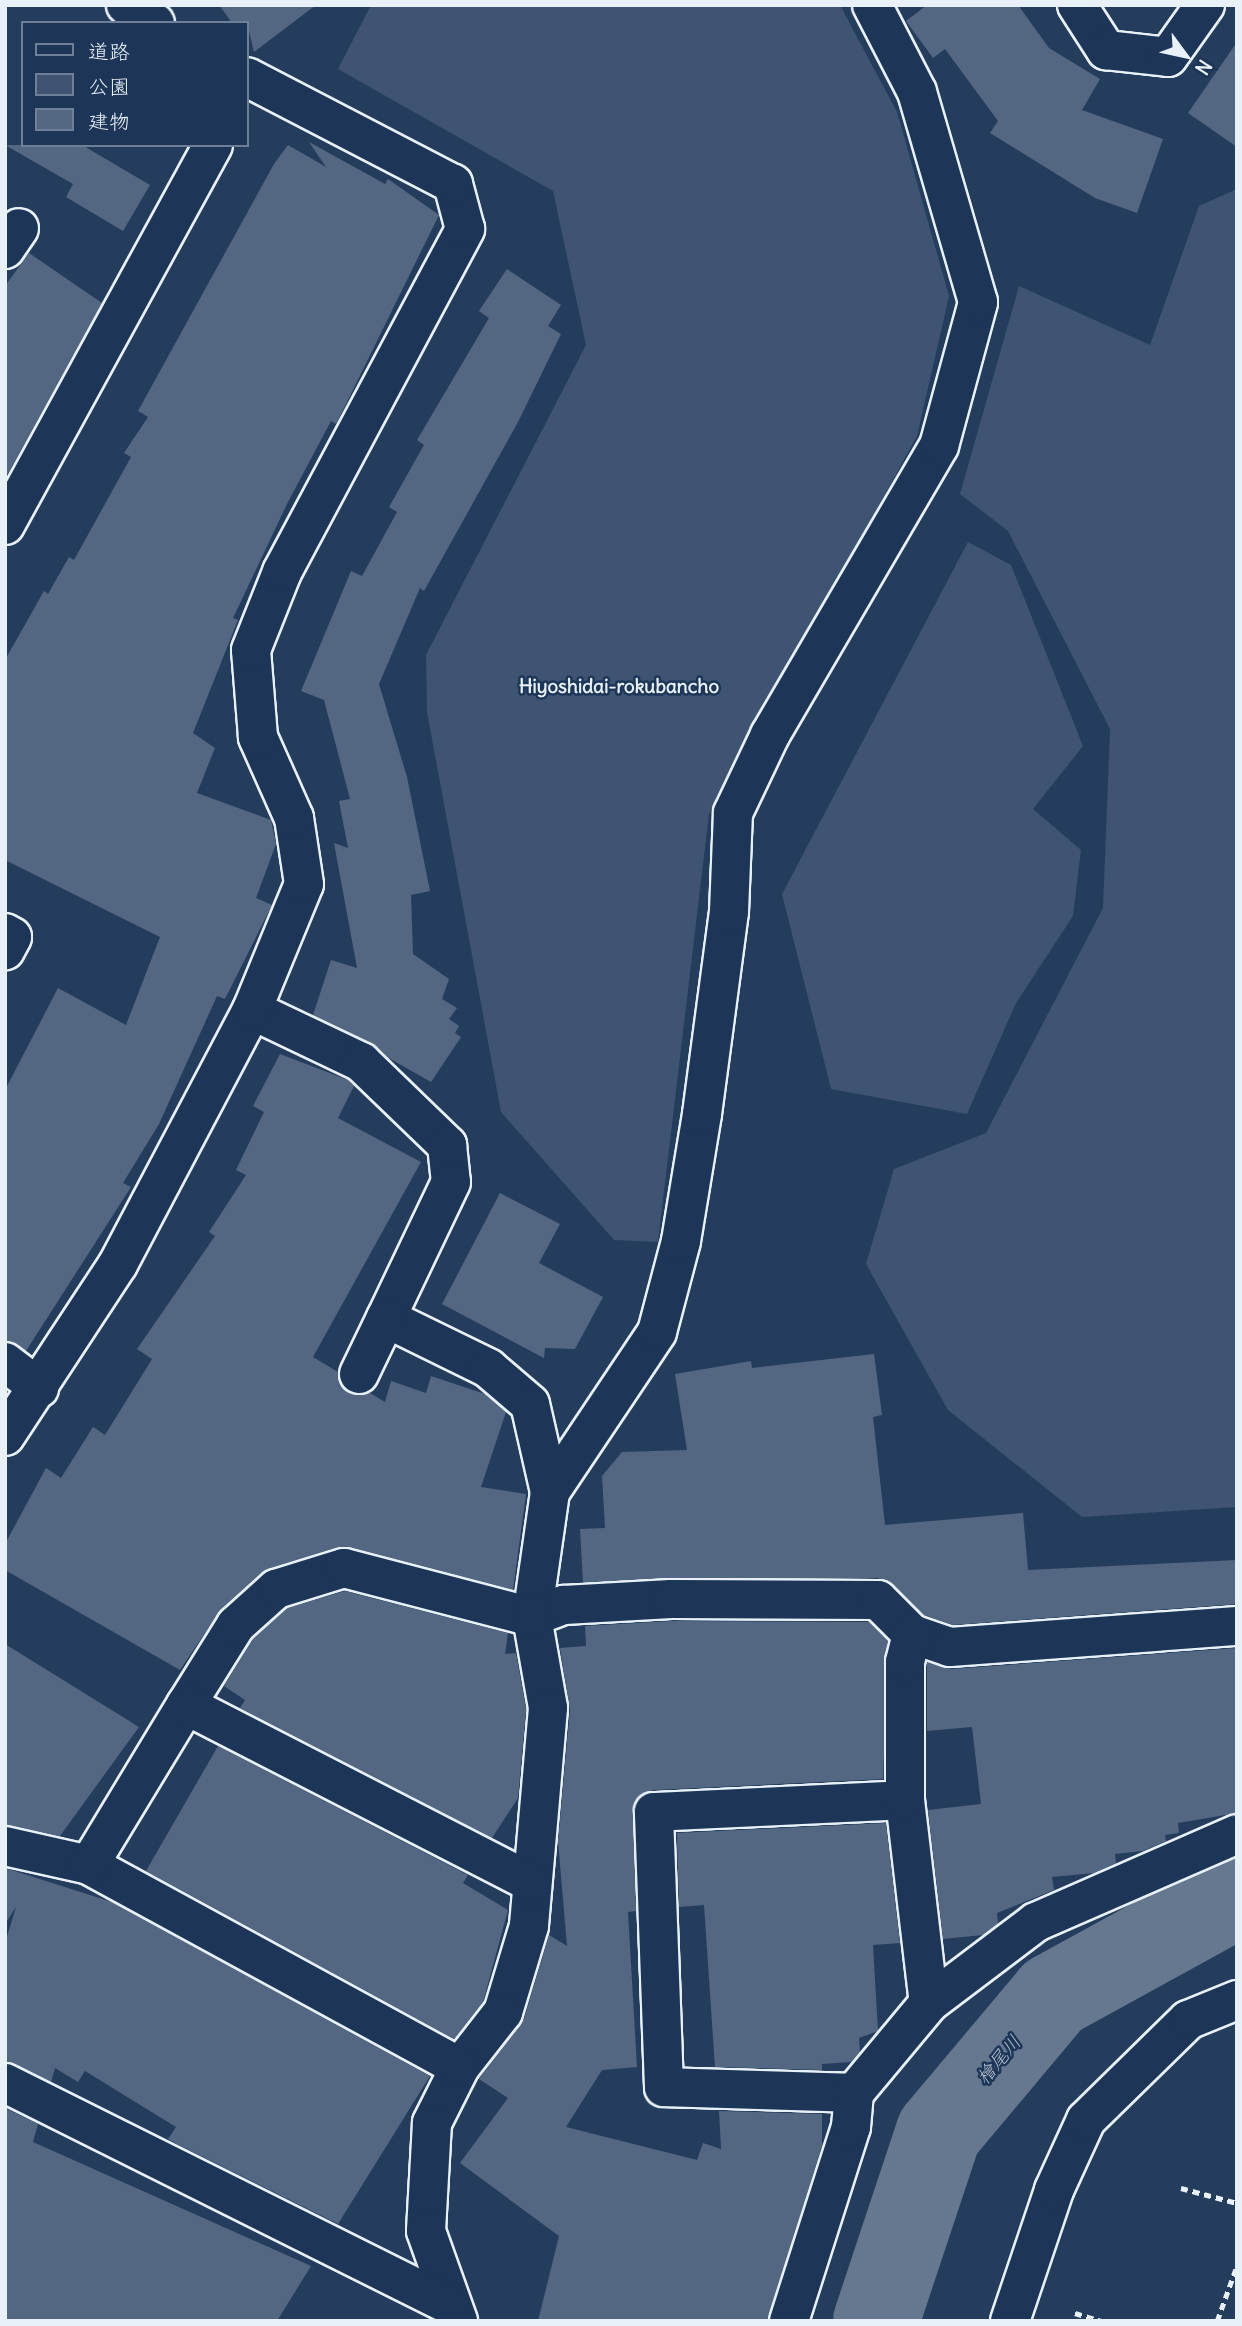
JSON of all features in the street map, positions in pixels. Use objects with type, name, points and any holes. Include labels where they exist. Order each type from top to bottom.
[{"type":"street","points":[[126,5],[153,21]]},
{"type":"street","points":[[550,1492],[657,1332],[681,1241],[702,1114],[729,912],[733,813],[770,736],[939,446],[978,302],[917,92],[872,5]]},
{"type":"street","points":[[1077,5],[1106,50],[1168,57],[1205,5]]},
{"type":"street","points":[[5,1436],[118,1264],[252,1010],[303,884],[294,818],[258,737],[251,650],[282,572],[465,229],[453,184],[248,80]]},
{"type":"street","points":[[5,525],[212,147]]},
{"type":"street","points":[[5,933],[12,937],[5,950]]},
{"type":"street","points":[[252,1010],[361,1062],[447,1145],[451,1182],[359,1374]]},
{"type":"street","points":[[386,1318],[488,1368],[530,1404],[550,1492],[532,1617],[548,1708],[546,1785],[530,1882],[529,1926],[503,2012],[460,2067],[432,2123],[426,2231],[452,2312]]},
{"type":"street","points":[[5,1362],[39,1388]]},
{"type":"street","points":[[89,1865],[236,1625],[276,1589],[344,1568],[532,1617],[564,1605],[671,1599],[878,1600],[912,1634],[950,1647],[1237,1626]]},
{"type":"street","points":[[912,1634],[905,1662],[905,1800],[929,2003]]},
{"type":"street","points":[[186,1705],[530,1882]]},
{"type":"street","points":[[854,2093],[664,2087],[654,1812],[905,1800]]},
{"type":"street","points":[[789,2321],[851,2127],[854,2093],[929,2003],[1036,1922],[1237,1834]]},
{"type":"street","points":[[5,1846],[89,1865],[460,2067]]},
{"type":"street","points":[[1010,2321],[1054,2190],[1086,2120],[1188,2020],[1237,2000]]},
{"type":"street","points":[[5,2083],[452,2312]]},
{"type":"path","points":[[1181,2188],[1237,2203]]},
{"type":"path","points":[[1217,2321],[1237,2265]]},
{"type":"path","points":[[1075,2313],[1102,2321]]},
{"type":"green space","points":[[371,5],[840,5],[897,112],[949,296],[917,436],[709,814],[658,1242],[614,1240],[501,1112],[427,712],[426,655],[586,345],[553,191],[338,69]]},
{"type":"green space","points":[[1237,189],[1237,1507],[1082,1517],[948,1410],[866,1264],[894,1169],[986,1133],[1103,908],[1110,729],[1008,531],[960,494],[1019,286],[1150,345],[1199,206]]},
{"type":"green space","points":[[968,542],[1011,565],[1083,746],[1033,809],[1081,850],[1073,916],[1016,1003],[967,1114],[831,1089],[782,894]]},
{"type":"building","points":[[219,5],[316,5],[254,52],[248,21],[231,21]]},
{"type":"building","points":[[927,5],[1018,5],[1049,48],[1100,79],[1082,110],[1163,139],[1137,213],[1095,198],[990,133],[998,121],[945,49],[933,58],[906,21]]},
{"type":"building","points":[[1237,42],[1237,147],[1188,113]]},
{"type":"building","points":[[309,142],[385,184],[388,179],[439,215],[336,424],[331,421],[288,502],[233,618],[238,620],[193,733],[215,748],[197,793],[271,820],[276,844],[256,898],[272,905],[225,999],[217,996],[159,1124],[123,1183],[131,1187],[26,1351],[5,1341],[5,1090],[58,988],[126,1025],[160,937],[5,860],[5,660],[44,591],[48,594],[69,557],[74,560],[131,457],[124,453],[148,417],[138,411],[274,164],[288,145],[326,167]]},
{"type":"building","points":[[5,145],[85,147],[150,185],[123,231],[66,197],[73,184]]},
{"type":"building","points":[[29,253],[102,303],[5,479],[5,286]]},
{"type":"building","points":[[507,269],[561,305],[548,326],[561,334],[518,422],[424,591],[420,588],[379,684],[407,777],[430,891],[411,895],[413,954],[449,979],[442,999],[457,1008],[449,1019],[459,1026],[455,1033],[461,1037],[431,1082],[313,1015],[331,960],[357,968],[334,843],[348,848],[339,801],[350,799],[324,700],[301,691],[351,571],[362,576],[397,512],[389,507],[424,445],[417,440],[489,318],[479,311]]},
{"type":"building","points":[[280,1054],[348,1080],[354,1086],[338,1118],[421,1162],[313,1357],[338,1372],[350,1394],[370,1393],[385,1402],[391,1381],[426,1393],[431,1376],[485,1394],[506,1412],[481,1487],[526,1494],[513,1590],[338,1547],[261,1573],[221,1609],[180,1670],[5,1570],[5,1544],[46,1468],[61,1478],[93,1427],[105,1435],[152,1359],[137,1349],[215,1236],[209,1232],[246,1175],[236,1170],[264,1112],[253,1106]]},
{"type":"building","points":[[500,1193],[560,1224],[539,1263],[603,1297],[575,1349],[545,1348],[544,1358],[442,1304]]},
{"type":"building","points":[[874,1354],[882,1415],[873,1417],[885,1525],[1023,1513],[1028,1570],[1237,1560],[1237,1604],[953,1625],[924,1615],[878,1578],[583,1582],[580,1529],[605,1528],[602,1476],[622,1452],[687,1450],[675,1374],[751,1361],[752,1368]]},
{"type":"building","points":[[345,1591],[508,1633],[505,1654],[516,1653],[526,1709],[518,1798],[492,1838],[240,1708],[245,1700],[224,1686],[253,1639],[287,1608]]},
{"type":"building","points":[[672,1621],[869,1622],[888,1641],[883,1779],[653,1790],[635,1801],[636,1911],[628,1912],[637,2067],[602,2070],[566,2127],[697,2160],[703,2143],[721,2149],[719,2111],[822,2114],[822,2145],[768,2321],[538,2321],[559,2236],[460,2163],[508,2098],[479,2079],[524,2019],[549,1935],[567,1946],[558,1841],[570,1710],[560,1648],[586,1646],[585,1626]]},
{"type":"building","points":[[5,1644],[139,1727],[60,1836],[5,1825]]},
{"type":"building","points":[[1237,1648],[1237,1813],[1178,1823],[1179,1833],[1165,1835],[1166,1841],[1143,1851],[1115,1854],[1116,1863],[1094,1873],[1052,1877],[1054,1890],[997,1913],[998,1924],[983,1935],[943,1939],[928,1810],[981,1804],[972,1727],[927,1731],[927,1662],[952,1669]]},
{"type":"building","points":[[218,1746],[468,1875],[463,1883],[508,1910],[483,2002],[454,2039],[146,1871]]},
{"type":"building","points":[[886,1823],[900,1943],[873,1945],[878,2031],[859,2038],[860,2052],[851,2062],[822,2064],[822,2070],[715,2067],[704,1905],[679,1907],[677,1833]]},
{"type":"building","points":[[5,1868],[112,1902],[430,2076],[338,2224],[168,2139],[176,2127],[85,2071],[78,2082],[55,2068],[51,2082],[5,2061],[5,1943],[16,1907],[5,1924]]},
{"type":"building","points":[[5,2108],[38,2124],[33,2142],[311,2266],[277,2321],[5,2321]]},
{"type":"waterway","name":"檜尾川","points":[[876,2321],[939,2132],[1053,1996],[1237,1895]]},
{"type":"district","name":"Hiyoshidai-rokubancho","points":[[619,687]]}]
